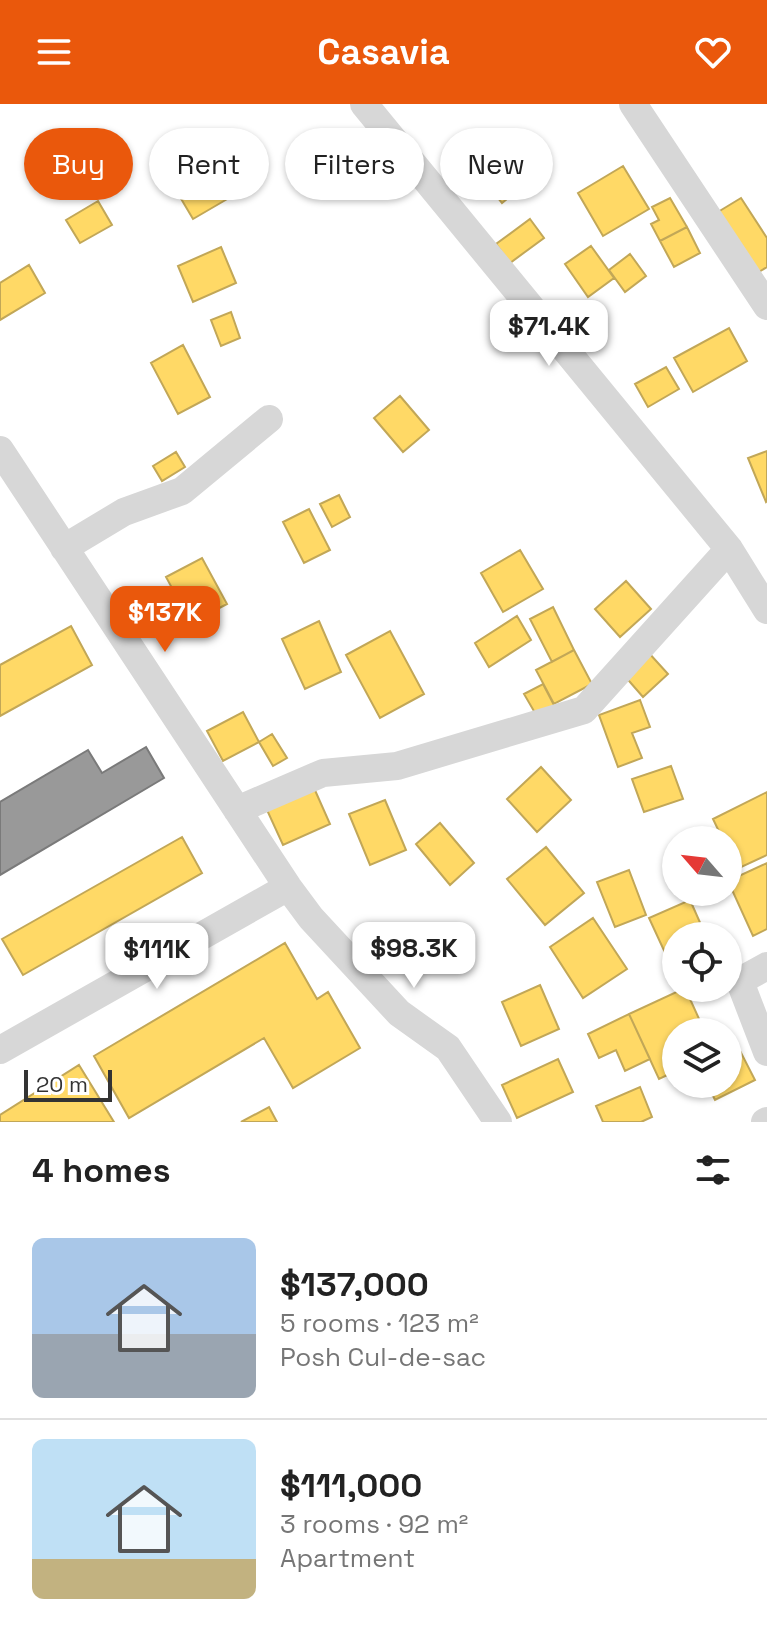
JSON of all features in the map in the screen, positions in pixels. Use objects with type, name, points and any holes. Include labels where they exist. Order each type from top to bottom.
[{"type":"street","points":[[364,104],[729,549],[767,610]]},
{"type":"street","points":[[633,104],[767,306]]},
{"type":"street","points":[[64,548],[124,512],[182,491],[269,419]]},
{"type":"street","points":[[0,450],[288,887],[311,918],[399,1013],[448,1048],[498,1122]]},
{"type":"street","points":[[237,810],[323,773],[397,766],[584,710],[729,549]]},
{"type":"street","points":[[0,1050],[288,887]]},
{"type":"street","points":[[767,966],[747,977],[742,987],[767,1052]]},
{"type":"building: Homes","points":[[623,166],[649,209],[603,236],[578,193]]},
{"type":"building: Homes","points":[[670,198],[687,227],[660,241],[651,224],[659,220],[652,207]]},
{"type":"building: Homes","points":[[741,198],[767,238],[767,267],[752,276],[713,215]]},
{"type":"building: Homes","points":[[182,200],[226,200],[193,219]]},
{"type":"building: Homes","points":[[98,201],[112,225],[80,243],[66,220]]},
{"type":"building: Homes","points":[[530,219],[544,238],[510,263],[496,244]]},
{"type":"building: Homes","points":[[687,227],[700,253],[674,267],[660,241]]},
{"type":"building: Homes","points":[[591,246],[614,278],[588,297],[565,264]]},
{"type":"building: Homes","points":[[221,247],[236,283],[193,302],[178,266]]},
{"type":"building: Homes","points":[[630,254],[646,276],[625,292],[609,270]]},
{"type":"building: Homes","points":[[29,265],[45,293],[0,320],[0,283]]},
{"type":"building: Homes","points":[[231,312],[240,338],[221,346],[211,320]]},
{"type":"building: Homes","points":[[729,328],[747,361],[693,392],[674,358]]},
{"type":"building: Homes","points":[[183,345],[210,397],[178,414],[151,363]]},
{"type":"building: Homes","points":[[666,367],[679,389],[648,407],[635,384]]},
{"type":"building: Homes","points":[[400,396],[429,430],[403,452],[374,418]]},
{"type":"building: Homes","points":[[767,451],[767,501],[766,502],[748,458]]},
{"type":"building: Homes","points":[[176,452],[185,467],[162,481],[153,466]]},
{"type":"building: Homes","points":[[339,495],[350,517],[332,527],[320,504]]},
{"type":"building: Homes","points":[[309,509],[330,550],[304,563],[283,522]]},
{"type":"building: Homes","points":[[520,550],[543,589],[503,612],[481,573]]},
{"type":"building: Homes","points":[[202,558],[227,604],[191,623],[166,577]]},
{"type":"building: Homes","points":[[626,581],[651,609],[620,637],[595,609]]},
{"type":"building: Homes","points":[[553,607],[574,650],[552,662],[530,619]]},
{"type":"building: Homes","points":[[517,616],[531,640],[489,667],[475,643]]},
{"type":"building: Homes","points":[[319,621],[341,672],[305,689],[282,639]]},
{"type":"building: Homes","points":[[71,626],[92,665],[0,716],[0,665]]},
{"type":"building: Homes","points":[[390,631],[424,694],[380,718],[346,655]]},
{"type":"building: Homes","points":[[574,650],[592,684],[554,704],[536,670]]},
{"type":"building: Homes","points":[[648,652],[668,674],[643,697],[623,674]]},
{"type":"building: Homes","points":[[543,684],[556,709],[538,718],[524,694]]},
{"type":"building: Homes","points":[[640,700],[650,727],[632,733],[642,758],[618,767],[599,715]]},
{"type":"building: Homes","points":[[243,712],[259,742],[223,761],[207,731]]},
{"type":"building: Homes","points":[[272,734],[287,758],[273,766],[259,742]]},
{"type":"building: Homes","points":[[671,766],[683,799],[644,812],[632,779]]},
{"type":"building: Homes","points":[[541,767],[571,800],[537,832],[507,799]]},
{"type":"building: Homes","points":[[314,788],[330,824],[283,845],[267,810]]},
{"type":"building: Homes","points":[[767,792],[767,855],[742,867],[742,826],[716,826],[713,819]]},
{"type":"building: Homes","points":[[385,800],[406,850],[370,865],[349,814]]},
{"type":"building: Homes","points":[[440,823],[474,863],[450,885],[416,844]]},
{"type":"building: Homes","points":[[182,837],[202,873],[23,975],[2,939]]},
{"type":"building: Homes","points":[[546,847],[584,893],[545,925],[507,879]]},
{"type":"building: Homes","points":[[767,863],[767,929],[753,936],[739,906],[742,906],[742,875]]},
{"type":"building: Homes","points":[[629,870],[646,915],[615,927],[597,882]]},
{"type":"building: Homes","points":[[676,906],[693,906],[700,922],[662,922],[662,946],[649,918]]},
{"type":"building: Homes","points":[[593,918],[627,969],[583,998],[550,947]]},
{"type":"building: Homes","points":[[285,943],[317,999],[328,992],[360,1048],[293,1088],[264,1038],[129,1118],[94,1056]]},
{"type":"building: Homes","points":[[540,985],[559,1029],[521,1046],[502,1002]]},
{"type":"building: Homes","points":[[662,999],[662,1002],[691,1002],[699,1018],[662,1018],[662,1078],[659,1079],[629,1014]]},
{"type":"building: Homes","points":[[629,1014],[650,1059],[625,1071],[616,1050],[599,1058],[588,1034]]},
{"type":"building: Homes","points":[[742,1055],[755,1080],[742,1086]]},
{"type":"building: Homes","points":[[558,1059],[573,1092],[517,1118],[502,1085]]},
{"type":"building: Homes","points":[[79,1065],[114,1122],[0,1122],[0,1115]]},
{"type":"building: Homes","points":[[640,1087],[652,1117],[641,1122],[603,1122],[596,1106]]},
{"type":"building: Homes","points":[[269,1107],[277,1122],[241,1122]]},
{"type":"building: Industry","points":[[146,747],[164,778],[0,875],[0,802],[88,750],[102,773]]}]
